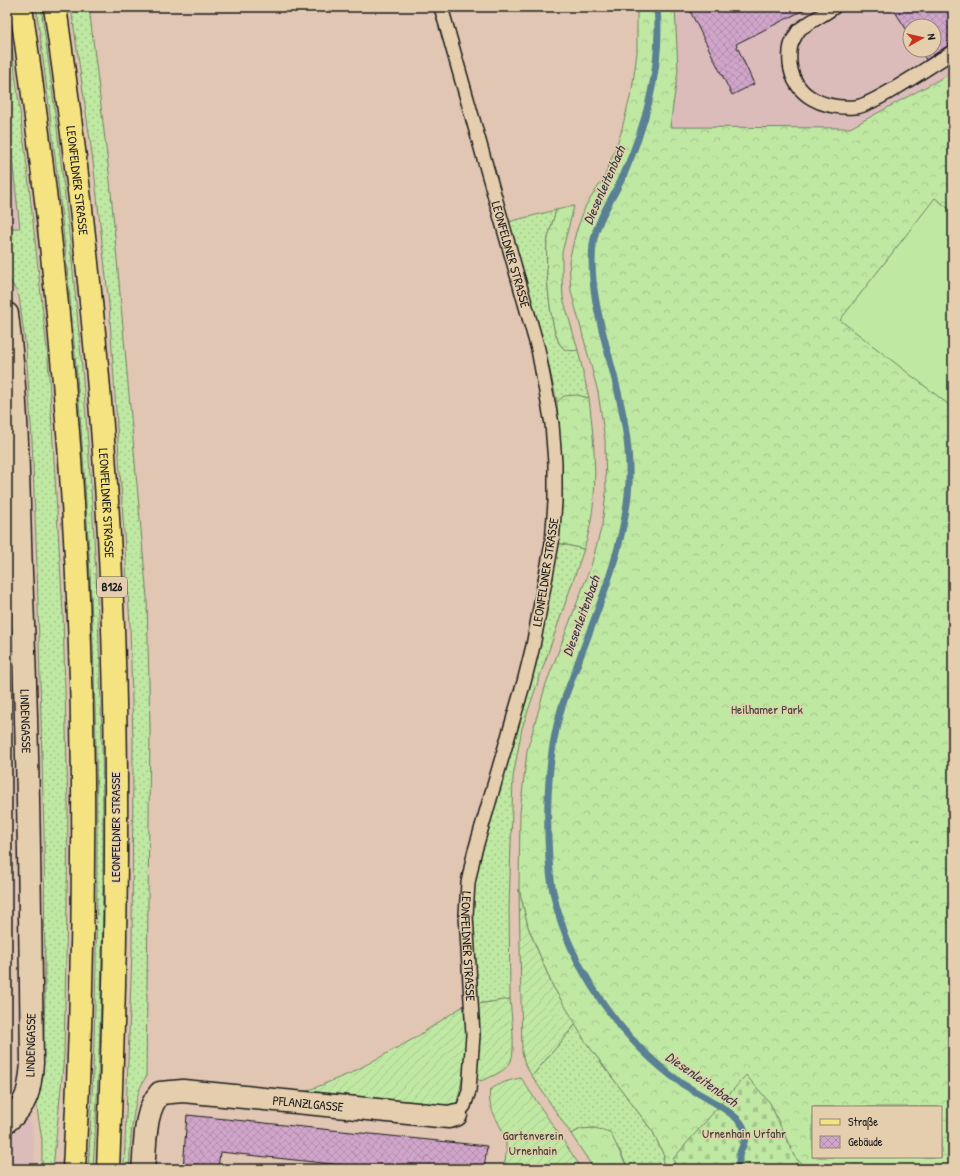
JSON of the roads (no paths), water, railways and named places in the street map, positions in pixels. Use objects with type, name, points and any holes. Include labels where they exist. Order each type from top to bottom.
[{"type":"main road","name":"B126","points":[[21,7],[46,199],[60,341],[72,486],[79,626],[83,781],[83,918],[74,1169]]},
{"type":"main road","name":"LEONFELDNER STRASSE","points":[[55,7],[71,120],[95,336],[111,577],[115,734],[115,914],[108,1169]]},
{"type":"street","name":"LINDENGASSE","points":[[7,314],[15,393],[24,626],[32,1063],[30,1087],[24,1104],[7,1121]]},
{"type":"street","name":"PFLANZLGASSE","points":[[143,1169],[149,1113],[154,1099],[160,1093],[183,1091],[449,1117],[456,1115]]},
{"type":"lane","name":"LEONFELDNER STRASSE","points":[[440,7],[538,350],[550,409],[555,464],[555,502],[552,543],[533,646],[474,854],[468,883],[466,915],[473,1035],[469,1091],[464,1106],[456,1115]]},
{"type":"lane","points":[[834,7],[819,18],[800,28],[789,48],[792,77],[804,94],[824,104],[856,107],[876,99],[953,52]]},
{"type":"waterway","name":"Diesenleitenbach","points":[[657,7],[658,28],[655,71],[646,113],[640,134],[624,174],[598,225],[593,244],[592,273],[596,301],[625,425],[629,460],[628,495],[621,537],[609,579],[564,700],[552,749],[548,786],[549,859],[553,891],[562,923],[575,955],[591,985],[610,1013],[632,1039],[656,1063],[681,1083],[724,1109],[739,1121],[745,1130],[745,1138],[739,1156],[739,1169]]},
{"type":"park label","name":"Heilhamer Park","points":[[767,709]]},
{"type":"park label","name":"Urnenhain Urfahr","points":[[744,1133]]},
{"type":"park label","name":"Gartenverein Urnenhain","points":[[533,1142]]}]
